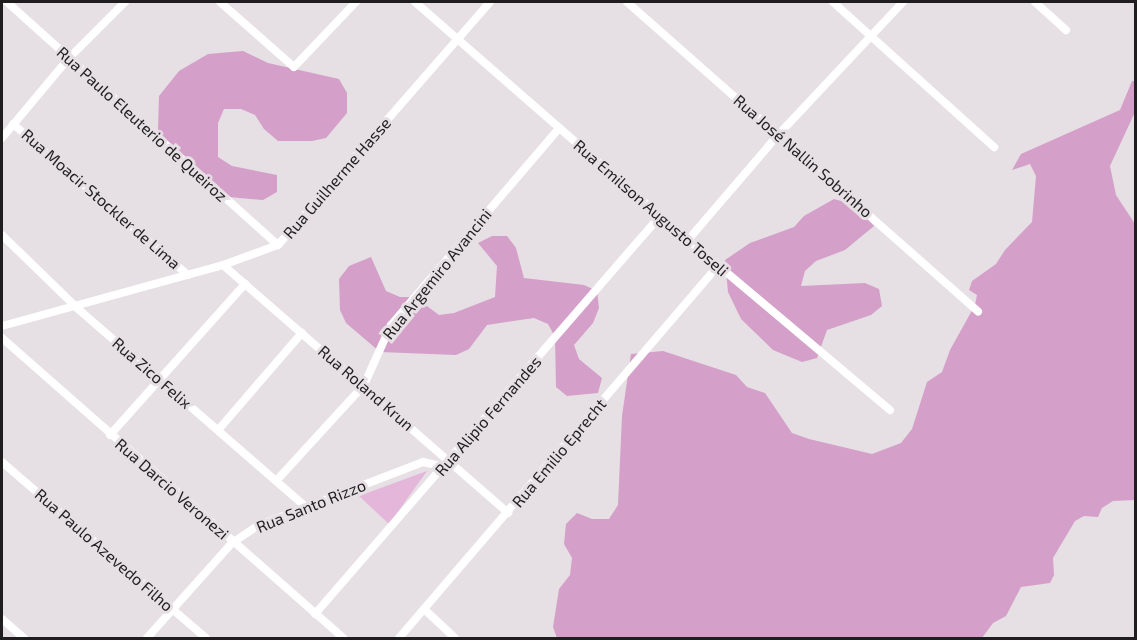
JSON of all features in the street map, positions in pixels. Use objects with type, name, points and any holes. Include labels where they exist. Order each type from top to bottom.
[{"type":"street","name":"Rua Paulo Eleuterio de Queiroz","points":[[7,2],[278,245]]},
{"type":"street","points":[[2,138],[68,59],[125,2]]},
{"type":"street","points":[[220,2],[294,67],[356,2]]},
{"type":"street","name":"Rua Emilson Augusto Toseli","points":[[415,2],[718,266],[890,411]]},
{"type":"street","name":"Rua Guilherme Hasse","points":[[2,326],[77,308],[223,265],[278,245],[490,2]]},
{"type":"street","name":"Rua José Nallin Sobrinho","points":[[627,2],[978,311]]},
{"type":"street","points":[[832,2],[994,147]]},
{"type":"street","points":[[688,240],[779,134],[903,2]]},
{"type":"street","points":[[1035,2],[1066,30]]},
{"type":"street","name":"Rua Moacir Stockler de Lima","points":[[13,124],[188,275]]},
{"type":"street","name":"Rua Argemiro Avancini","points":[[277,480],[364,385],[391,325],[560,128]]},
{"type":"street","name":"Rua Alipio Fernandes","points":[[315,614],[660,216]]},
{"type":"street","name":"Rua Zico Felix","points":[[2,235],[77,308],[219,429],[306,507]]},
{"type":"street","name":"Rua Roland Krun","points":[[223,265],[364,385],[447,464],[508,513]]},
{"type":"street","name":"Rua Emilio Eprecht","points":[[399,639],[718,266]]},
{"type":"street","points":[[110,435],[245,284]]},
{"type":"street","points":[[219,429],[302,333]]},
{"type":"street","name":"Rua Darcio Veronezi","points":[[2,338],[343,639]]},
{"type":"street","name":"Rua Paulo Azevedo Filho","points":[[2,462],[206,639]]},
{"type":"street","name":"Rua Santo Rizzo","points":[[147,639],[232,543],[257,526],[423,462],[447,464]]},
{"type":"street","points":[[424,609],[455,639]]},
{"type":"street","points":[[2,619],[24,639]]},
{"type":"shaded area","points":[[243,51],[268,63],[339,79],[347,93],[347,113],[326,138],[312,141],[278,141],[264,129],[255,115],[241,109],[224,109],[218,123],[218,157],[232,166],[277,175],[277,192],[263,200],[229,197],[161,145],[158,130],[159,96],[179,71],[208,54]]},
{"type":"shaded area","points":[[1132,81],[1135,81],[1135,112],[1110,166],[1116,195],[1135,224],[1135,500],[1113,501],[1102,508],[1098,517],[1084,516],[1075,521],[1053,558],[1054,575],[1050,583],[1021,587],[1006,616],[993,623],[982,638],[557,638],[553,627],[559,589],[570,575],[572,558],[564,544],[566,524],[577,513],[592,519],[609,519],[618,505],[622,416],[631,354],[663,351],[736,375],[747,387],[765,393],[792,433],[809,439],[872,454],[901,443],[912,429],[927,382],[942,372],[950,350],[975,305],[977,295],[969,290],[972,281],[996,264],[1005,250],[1032,222],[1036,176],[1030,164],[1012,170],[1021,154],[1120,110]]},
{"type":"shaded area","points":[[834,199],[855,205],[874,226],[845,250],[816,261],[805,271],[801,286],[865,283],[879,289],[882,306],[871,315],[827,330],[817,358],[802,362],[773,350],[741,319],[728,292],[725,260],[750,243],[794,227],[804,216]]},
{"type":"shaded area","points":[[492,236],[507,236],[516,248],[524,278],[584,285],[597,291],[599,308],[593,323],[574,345],[579,359],[602,378],[598,393],[567,396],[556,387],[555,337],[548,324],[534,318],[487,325],[469,349],[456,355],[380,352],[346,323],[340,310],[339,279],[349,266],[371,257],[386,291],[400,297],[415,297],[439,315],[454,313],[495,297],[497,266],[478,243]]},
{"type":"shaded area","points":[[427,471],[389,524],[359,496]]}]
